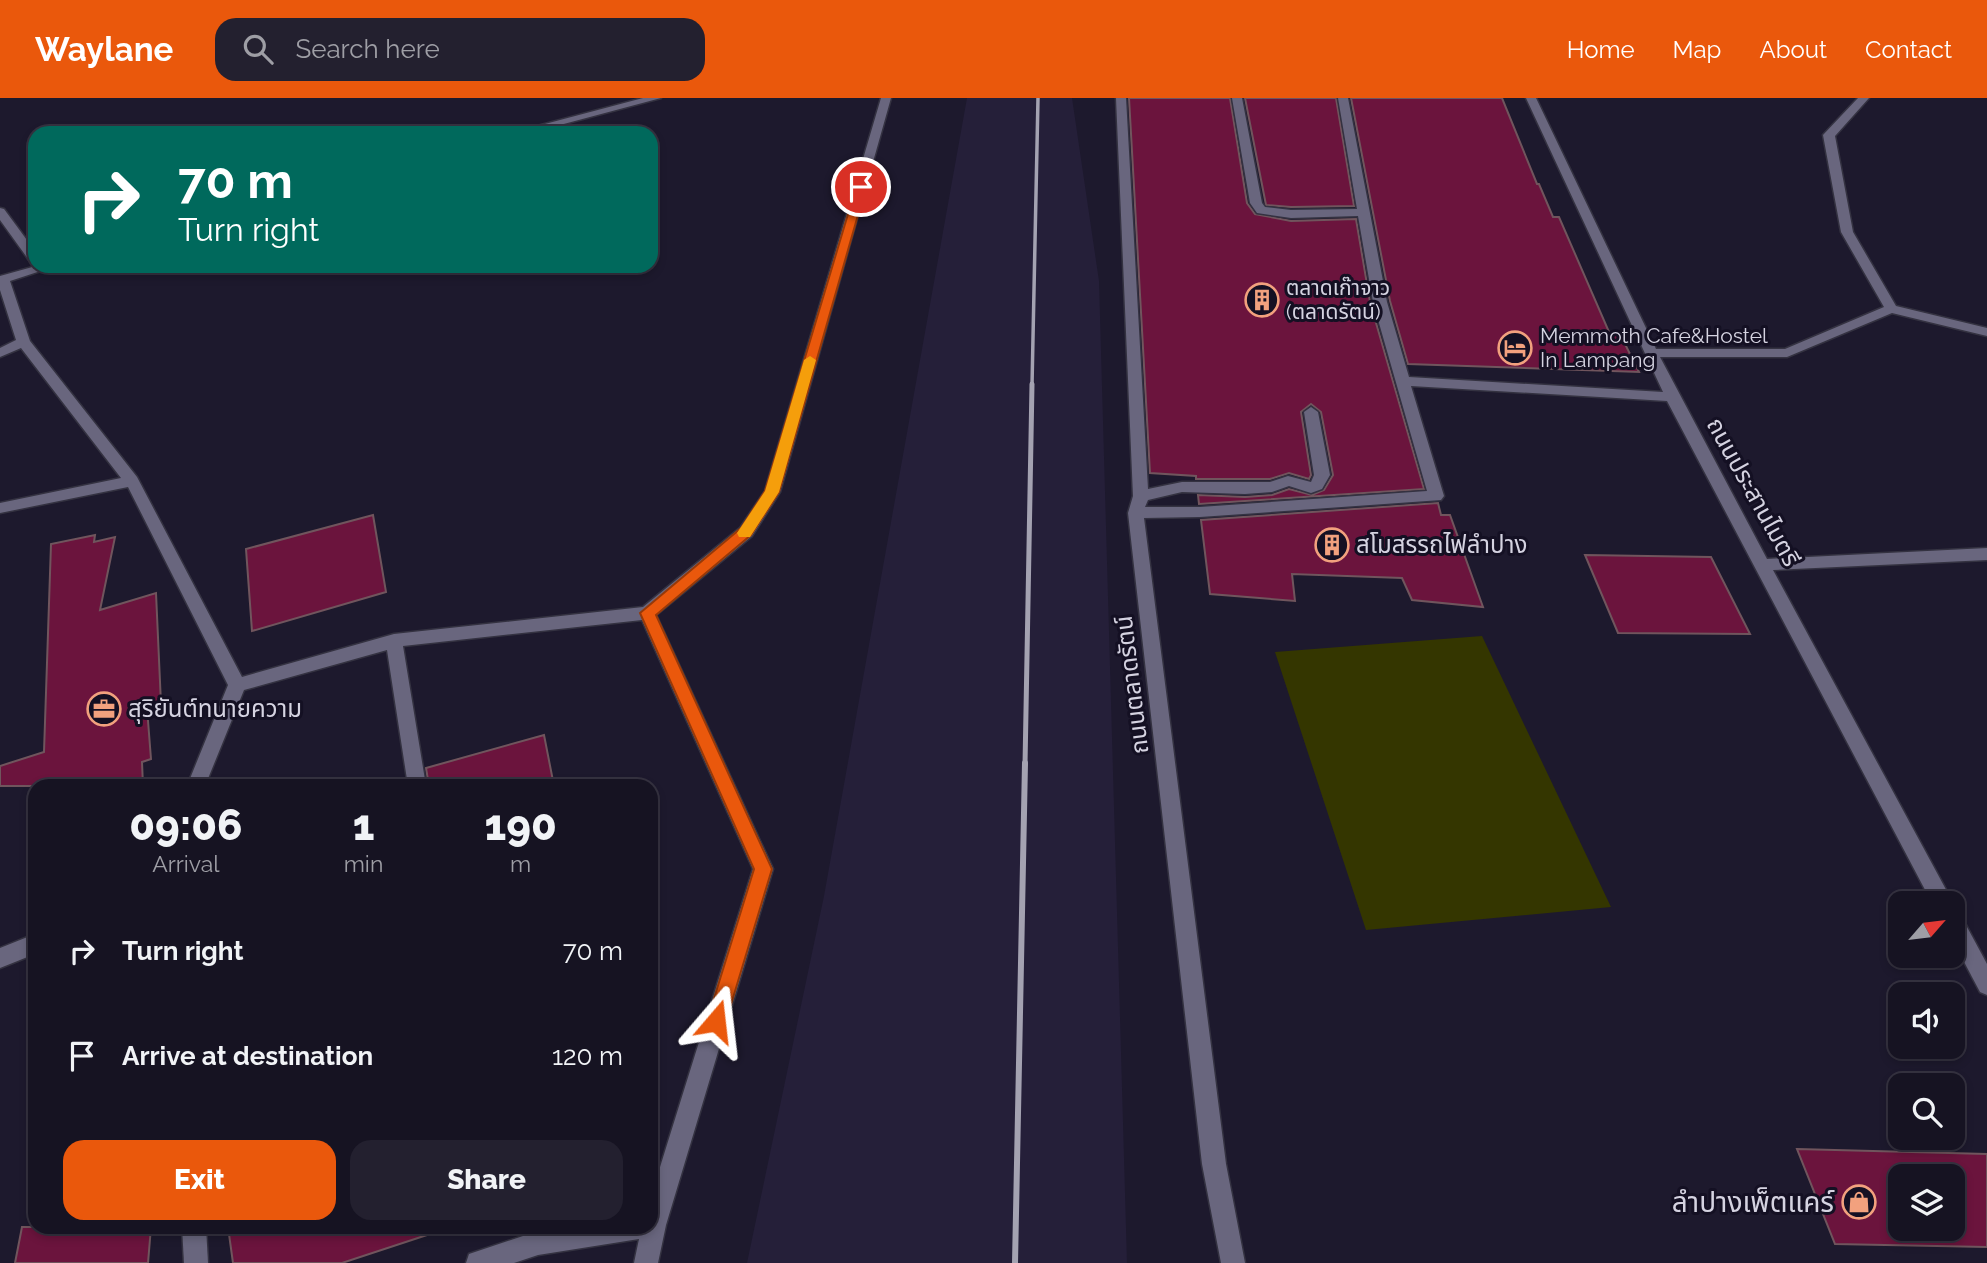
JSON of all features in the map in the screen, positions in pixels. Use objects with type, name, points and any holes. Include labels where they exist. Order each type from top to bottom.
[{"type":"street","points":[[542,126],[622,103],[656,98]]},
{"type":"street","points":[[237,685],[394,641],[647,613],[746,531],[772,492],[886,98]]},
{"type":"street","name":"ถนนตลาดรัตน์","points":[[1121,98],[1138,505],[1214,1164],[1233,1263]]},
{"type":"street","points":[[1237,98],[1256,203],[1261,210],[1291,214],[1362,212]]},
{"type":"street","points":[[1138,505],[1200,512],[1436,496],[1380,302],[1343,98]]},
{"type":"street","name":"ถนนประสานไมตรี","points":[[1531,98],[1649,353],[1937,891]]},
{"type":"street","points":[[1864,98],[1829,135],[1847,232],[1891,309]]},
{"type":"street","points":[[0,212],[28,248]]},
{"type":"street","points":[[28,270],[2,280],[23,342],[132,481],[237,685],[199,779]]},
{"type":"street","points":[[1649,353],[1787,353],[1891,309],[1987,332]]},
{"type":"street","points":[[0,353],[23,342]]},
{"type":"street","points":[[1404,381],[1672,397]]},
{"type":"street","points":[[1138,505],[1182,487],[1245,489],[1272,487],[1289,481],[1311,488],[1317,485],[1322,475],[1311,412]]},
{"type":"street","points":[[0,508],[132,481]]},
{"type":"street","points":[[1764,565],[1987,554]]},
{"type":"street","points":[[647,613],[763,869],[658,1198]]},
{"type":"street","points":[[394,641],[417,779]]},
{"type":"street","points":[[1965,944],[1987,985]]},
{"type":"street","points":[[0,958],[28,947]]},
{"type":"street","points":[[194,1234],[196,1263]]},
{"type":"street","points":[[478,1263],[538,1243],[597,1234]]},
{"type":"street","points":[[646,1263],[648,1234]]},
{"type":"shaded area","points":[[967,98],[1072,98],[1099,281],[1127,1263],[747,1263],[824,896]]},
{"type":"shaded area","points":[[1482,636],[1611,907],[1366,930],[1275,652]]},
{"type":"building","name":"ตลาดเก๊าจาว (ตลาดรัตน์)","points":[[1129,98],[1230,98],[1247,203],[1255,214],[1291,221],[1356,219],[1370,302],[1424,489],[1199,504],[1198,495],[1245,497],[1272,495],[1289,489],[1312,495],[1324,490],[1333,475],[1321,412],[1311,404],[1301,412],[1311,475],[1309,479],[1289,473],[1270,479],[1196,479],[1196,476],[1150,473]]},
{"type":"building","points":[[1245,98],[1336,98],[1354,206],[1266,205]]},
{"type":"building","points":[[1351,98],[1502,98],[1537,184],[1553,217],[1559,217],[1609,332],[1619,332],[1639,372],[1408,364],[1390,301]]},
{"type":"building","name":"สโมสรรถไฟลำปาง","points":[[1438,503],[1441,515],[1450,515],[1483,607],[1412,600],[1402,578],[1292,574],[1295,601],[1210,594],[1201,520]]},
{"type":"building","points":[[373,515],[386,592],[252,631],[246,549]]},
{"type":"building","points":[[95,535],[94,542],[115,537],[100,610],[156,593],[161,704],[147,708],[151,759],[142,762],[143,779],[28,779],[28,786],[0,786],[0,766],[44,752],[51,544]]},
{"type":"building","points":[[1585,555],[1711,557],[1750,634],[1618,633]]},
{"type":"building","points":[[544,735],[553,779],[428,779],[426,768]]},
{"type":"building","name":"ลำปางเพ็ตแคร์","points":[[1797,1149],[1987,1154],[1987,1247],[1835,1244]]},
{"type":"building","points":[[22,1227],[28,1227],[28,1234],[150,1234],[148,1263],[15,1263]]},
{"type":"building","points":[[229,1234],[430,1234],[342,1263],[233,1263]]},
{"type":"railway","points":[[1032,386],[1038,98]]},
{"type":"railway","points":[[1025,765],[1032,384]]},
{"type":"railway","points":[[1015,1263],[1025,763]]},
{"type":"slow traffic","points":[[744,533],[772,492],[810,360]]},
{"type":"place","name":"ตลาดเก๊าจาว (ตลาดรัตน์)","points":[[1262,300]]},
{"type":"place","name":"Memmoth Cafe&Hostel In Lampang","points":[[1515,348]]},
{"type":"place","name":"สโมสรรถไฟลำปาง","points":[[1332,545]]},
{"type":"place","name":"สุริยันต์ทนายความ","points":[[104,709]]},
{"type":"place","name":"ลำปางเพ็ตแคร์","points":[[1859,1202]]},
{"type":"route","points":[[716,1021],[763,869],[647,613],[746,531],[772,492],[861,187]]}]
